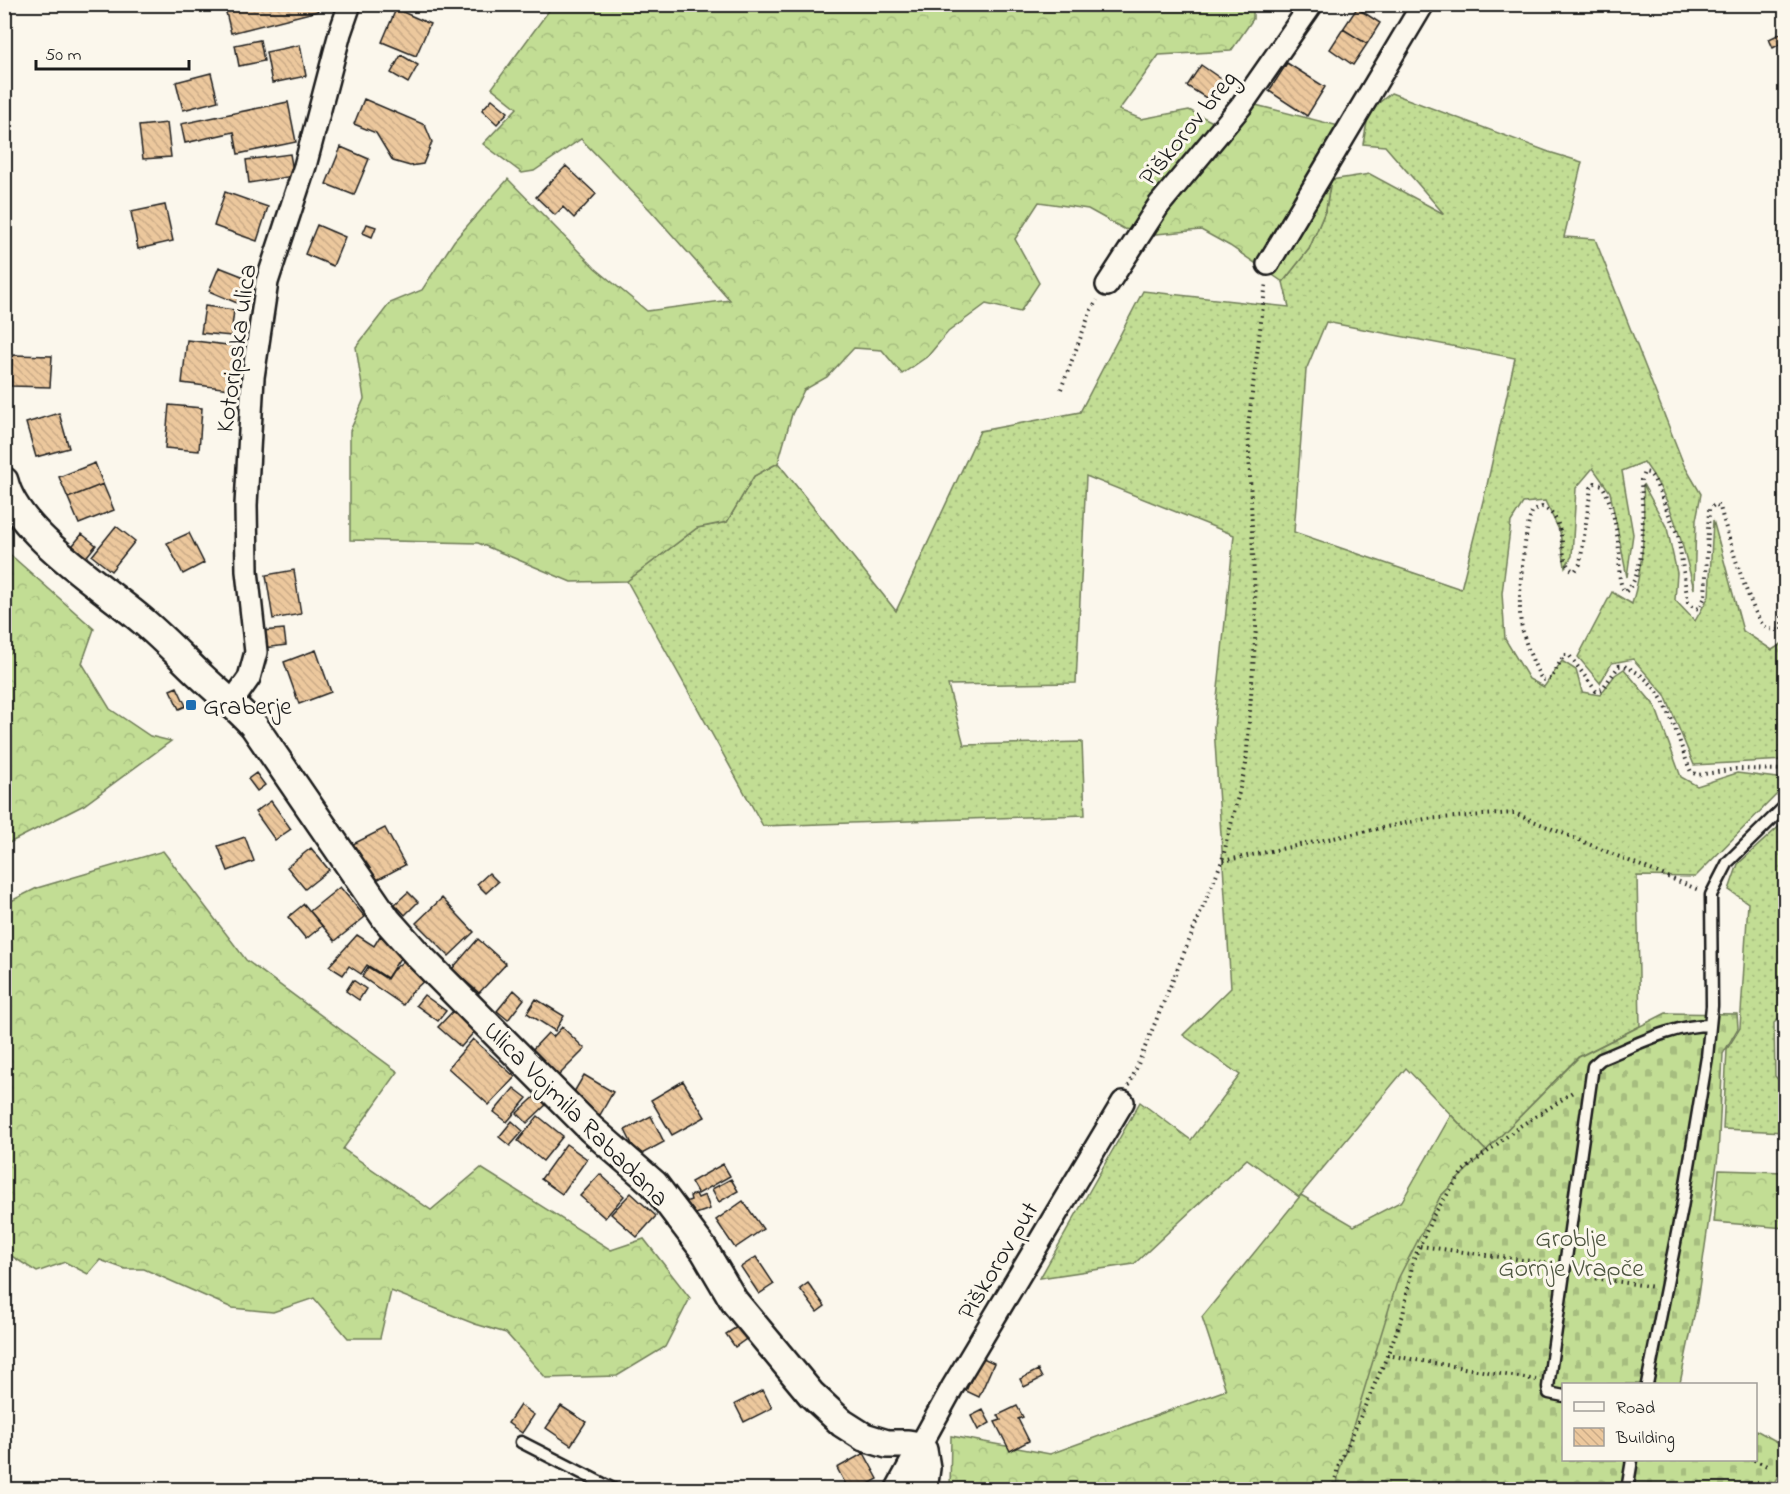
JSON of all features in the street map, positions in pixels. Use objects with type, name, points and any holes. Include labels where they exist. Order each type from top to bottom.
[{"type":"street","name":"Kotoripska ulica","points":[[232,702],[249,678],[256,652],[247,571],[246,505],[253,377],[267,282],[305,166],[340,33],[350,4]]},
{"type":"street","name":"Piškorov breg","points":[[1107,285],[1159,205],[1241,106],[1312,4]]},
{"type":"street","points":[[1268,264],[1423,4]]},
{"type":"street","points":[[5,484],[16,506],[42,537],[79,572],[144,621],[202,678],[232,702]]},
{"type":"street","name":"Ulica Vojmila Rabadana","points":[[232,702],[273,752],[387,920],[591,1129],[654,1184],[704,1250],[734,1300],[811,1394],[842,1423],[864,1437],[886,1444],[920,1446]]},
{"type":"street","name":"Piškorov put","points":[[896,1490],[1122,1102]]},
{"type":"street","points":[[920,1446],[926,1458],[924,1490]]},
{"type":"lane","points":[[1647,1383],[1697,1118],[1710,1025],[1712,1006],[1711,895],[1728,862],[1785,805]]},
{"type":"lane","points":[[1562,1396],[1549,1392],[1549,1381],[1593,1066],[1600,1059],[1675,1029],[1694,1025],[1710,1025]]},
{"type":"lane","points":[[521,1442],[615,1490]]},
{"type":"lane","points":[[1627,1490],[1632,1461]]},
{"type":"path","points":[[1122,1102],[1222,861],[1246,764],[1256,627],[1248,426],[1268,264]]},
{"type":"path","points":[[1061,389],[1090,310],[1107,285]]},
{"type":"path","points":[[1785,557],[1782,567],[1782,630],[1773,631],[1763,626],[1752,605],[1720,507],[1715,504],[1709,509],[1706,597],[1699,609],[1693,607],[1688,602],[1678,536],[1654,479],[1649,473],[1644,472],[1641,480],[1642,530],[1639,566],[1632,586],[1625,592],[1620,584],[1619,550],[1607,494],[1602,485],[1595,483],[1591,488],[1580,564],[1575,571],[1570,569],[1565,562],[1560,525],[1542,507],[1532,512],[1527,524],[1520,622],[1542,680],[1551,679],[1564,655],[1569,655],[1596,691],[1602,689],[1619,666],[1624,666],[1642,676],[1660,696],[1691,772],[1698,775],[1736,769],[1785,770]]},
{"type":"path","points":[[1222,861],[1425,819],[1514,813],[1711,895]]},
{"type":"path","points":[[1334,1490],[1338,1467],[1388,1355],[1403,1315],[1413,1261],[1433,1216],[1463,1171],[1520,1125],[1554,1105],[1590,1077]]},
{"type":"path","points":[[1420,1246],[1594,1270],[1594,1278],[1666,1289]]},
{"type":"path","points":[[1388,1355],[1549,1381]]},
{"type":"path","points":[[1756,1461],[1767,1466]]},
{"type":"green space","points":[[553,5],[1253,5],[1253,19],[1231,51],[1159,55],[1119,110],[1141,119],[1189,110],[1221,126],[1236,100],[1339,126],[1326,209],[1309,249],[1283,282],[1230,246],[1201,230],[1156,234],[1124,229],[1088,209],[1039,202],[1015,239],[1039,283],[1020,312],[986,304],[948,332],[928,356],[902,374],[882,350],[854,348],[827,377],[804,390],[792,414],[778,463],[754,476],[727,522],[697,528],[627,581],[571,582],[478,543],[350,540],[350,431],[364,399],[356,347],[390,303],[422,290],[454,241],[508,179],[595,268],[647,311],[730,300],[651,211],[581,139],[534,171],[522,173],[483,144],[517,108],[492,88]]},
{"type":"green space","points":[[1391,93],[1549,152],[1582,162],[1564,237],[1595,239],[1684,465],[1701,494],[1696,520],[1694,589],[1681,539],[1669,507],[1654,476],[1644,462],[1622,471],[1633,534],[1627,577],[1610,492],[1593,468],[1576,488],[1572,556],[1565,567],[1560,532],[1545,501],[1523,503],[1511,522],[1502,593],[1505,639],[1529,679],[1544,687],[1562,661],[1576,670],[1582,692],[1600,695],[1615,675],[1624,669],[1655,706],[1681,777],[1697,786],[1737,773],[1785,779],[1785,786],[1695,877],[1637,876],[1640,1026],[1578,1057],[1486,1151],[1406,1068],[1299,1197],[1247,1159],[1134,1264],[1040,1278],[1140,1102],[1191,1140],[1240,1075],[1183,1035],[1231,988],[1214,727],[1234,535],[1086,476],[1076,683],[948,685],[964,745],[1082,742],[1085,815],[763,826],[627,581],[697,528],[727,522],[754,476],[778,463],[896,611],[980,431],[1080,412],[1143,291],[1289,307],[1283,282],[1309,249],[1326,209],[1331,180],[1370,174],[1444,214],[1385,146],[1363,144],[1369,111]],"holes":[[[1326,322],[1515,358],[1461,589],[1294,532],[1306,370]]]},
{"type":"green space","points":[[1643,484],[1667,528],[1677,573],[1675,600],[1695,621],[1709,596],[1713,520],[1743,631],[1772,650],[1783,643],[1785,595],[1785,760],[1694,765],[1665,695],[1633,659],[1612,663],[1600,683],[1578,657],[1612,592],[1632,604],[1643,545]]},
{"type":"green space","points":[[5,550],[94,629],[82,663],[110,709],[150,736],[171,741],[84,805],[5,845]]},
{"type":"green space","points":[[1785,821],[1785,1013],[1774,1023],[1775,1076],[1785,1087],[1785,1132],[1723,1129],[1727,1049],[1740,1028],[1748,903],[1729,890],[1738,864]]},
{"type":"green space","points":[[163,851],[246,960],[398,1072],[343,1149],[431,1210],[481,1168],[611,1250],[644,1239],[690,1298],[665,1347],[617,1376],[546,1378],[506,1333],[475,1324],[391,1291],[380,1338],[348,1338],[314,1298],[273,1312],[232,1308],[144,1269],[125,1269],[100,1260],[88,1274],[65,1262],[37,1272],[5,1252],[5,904],[37,888]]},
{"type":"green space","name":"Groblje Gornje Vrapče","points":[[1666,1013],[1737,1014],[1738,1028],[1723,1054],[1718,1156],[1697,1302],[1680,1383],[1562,1383],[1562,1461],[1757,1461],[1757,1431],[1785,1446],[1785,1462],[1771,1489],[1336,1490],[1339,1472],[1398,1279],[1440,1197],[1579,1057]]},
{"type":"green space","points":[[1451,1115],[1486,1151],[1440,1197],[1337,1489],[950,1490],[951,1436],[1050,1454],[1226,1390],[1202,1317],[1301,1195],[1354,1226],[1402,1201]]},
{"type":"green space","points":[[1719,1170],[1785,1172],[1785,1228],[1714,1222]]},
{"type":"building","points":[[224,4],[316,4],[318,11],[231,33]]},
{"type":"building","points":[[1357,8],[1380,23],[1367,44],[1343,29]]},
{"type":"building","points":[[396,9],[430,24],[416,56],[382,42]]},
{"type":"building","points":[[1343,29],[1367,44],[1353,65],[1330,49]]},
{"type":"building","points":[[1786,31],[1786,41],[1773,48],[1769,39]]},
{"type":"building","points":[[260,40],[264,61],[239,66],[235,45]]},
{"type":"building","points":[[300,45],[306,76],[272,83],[266,52]]},
{"type":"building","points":[[401,55],[418,65],[408,83],[391,73]]},
{"type":"building","points":[[1287,63],[1325,87],[1307,116],[1269,91]]},
{"type":"building","points":[[1201,65],[1224,81],[1211,101],[1187,86]]},
{"type":"building","points":[[211,73],[218,101],[183,110],[176,82]]},
{"type":"building","points":[[364,99],[425,125],[432,142],[423,164],[410,166],[393,161],[376,133],[354,124]]},
{"type":"building","points":[[492,99],[508,112],[497,124],[482,110]]},
{"type":"building","points":[[288,102],[296,142],[238,154],[234,132],[185,143],[181,124]]},
{"type":"building","points":[[167,123],[171,157],[143,159],[139,126]]},
{"type":"building","points":[[341,147],[369,159],[354,195],[326,184]]},
{"type":"building","points":[[290,154],[294,176],[249,183],[246,160]]},
{"type":"building","points":[[566,166],[596,194],[574,218],[563,207],[555,215],[536,197]]},
{"type":"building","points":[[225,192],[268,207],[257,241],[214,226]]},
{"type":"building","points":[[165,205],[173,241],[138,249],[131,212]]},
{"type":"building","points":[[367,224],[376,227],[372,237],[363,233]]},
{"type":"building","points":[[317,225],[345,237],[333,266],[305,254]]},
{"type":"building","points":[[219,267],[247,278],[237,303],[209,291]]},
{"type":"building","points":[[205,306],[234,310],[231,336],[201,333]]},
{"type":"building","points":[[187,340],[235,346],[230,389],[182,383]]},
{"type":"building","points":[[12,355],[52,356],[50,387],[11,386]]},
{"type":"building","points":[[169,405],[202,408],[199,451],[165,448]]},
{"type":"building","points":[[59,413],[69,448],[36,457],[26,423]]},
{"type":"building","points":[[95,463],[103,484],[68,498],[59,477]]},
{"type":"building","points":[[103,484],[114,510],[79,524],[68,498]]},
{"type":"building","points":[[116,526],[135,541],[111,571],[92,556]]},
{"type":"building","points":[[189,533],[204,563],[183,574],[167,543]]},
{"type":"building","points":[[82,534],[96,545],[83,561],[69,550]]},
{"type":"building","points":[[294,570],[301,614],[273,619],[266,575]]},
{"type":"building","points":[[284,629],[286,645],[264,648],[262,631]]},
{"type":"building","points":[[316,650],[331,692],[299,704],[284,662]]},
{"type":"building","points":[[177,687],[186,706],[179,709],[170,690]]},
{"type":"building","points":[[256,773],[265,785],[257,791],[248,779]]},
{"type":"building","points":[[271,801],[291,829],[275,840],[255,812]]},
{"type":"building","points":[[385,828],[405,865],[373,882],[353,844]]},
{"type":"building","points":[[245,837],[254,861],[228,871],[218,846]]},
{"type":"building","points":[[311,848],[329,870],[305,889],[287,867]]},
{"type":"building","points":[[489,873],[498,882],[486,893],[477,884]]},
{"type":"building","points":[[340,887],[365,917],[335,941],[310,911]]},
{"type":"building","points":[[408,892],[418,902],[405,915],[395,904]]},
{"type":"building","points":[[442,898],[474,932],[449,956],[416,923]]},
{"type":"building","points":[[304,904],[322,926],[306,939],[288,917]]},
{"type":"building","points":[[357,935],[374,946],[380,936],[404,952],[387,978],[367,965],[361,974],[349,966],[343,975],[329,966]]},
{"type":"building","points":[[478,939],[506,964],[479,993],[452,969]]},
{"type":"building","points":[[408,957],[428,977],[412,992],[403,1005],[362,977],[368,967],[387,979],[392,971]]},
{"type":"building","points":[[353,980],[366,989],[359,1000],[346,991]]},
{"type":"building","points":[[514,990],[524,999],[508,1020],[497,1011]]},
{"type":"building","points":[[424,995],[446,1011],[438,1021],[416,1005]]},
{"type":"building","points":[[536,999],[564,1016],[555,1031],[527,1013]]},
{"type":"building","points":[[453,1011],[475,1031],[461,1047],[438,1027]]},
{"type":"building","points":[[562,1027],[585,1049],[557,1077],[530,1052],[548,1033],[553,1037]]},
{"type":"building","points":[[473,1039],[515,1077],[489,1105],[448,1068]]},
{"type":"building","points":[[584,1075],[613,1092],[600,1115],[571,1097]]},
{"type":"building","points":[[683,1081],[705,1117],[672,1135],[651,1100]]},
{"type":"building","points":[[514,1088],[527,1098],[507,1122],[494,1112]]},
{"type":"building","points":[[540,1092],[549,1102],[527,1123],[517,1113]]},
{"type":"building","points":[[538,1116],[563,1136],[543,1161],[518,1141]]},
{"type":"building","points":[[651,1116],[664,1142],[638,1156],[625,1130]]},
{"type":"building","points":[[512,1121],[523,1131],[510,1146],[499,1137]]},
{"type":"building","points":[[566,1144],[587,1159],[562,1194],[541,1179]]},
{"type":"building","points":[[723,1164],[730,1176],[698,1194],[691,1182]]},
{"type":"building","points":[[600,1174],[624,1196],[605,1218],[580,1196]]},
{"type":"building","points":[[731,1179],[738,1191],[719,1202],[712,1189]]},
{"type":"building","points":[[631,1193],[656,1216],[637,1237],[611,1214]]},
{"type":"building","points":[[696,1194],[698,1198],[705,1195],[710,1209],[690,1216],[685,1202],[691,1200],[690,1196]]},
{"type":"building","points":[[743,1201],[763,1229],[735,1248],[716,1220]]},
{"type":"building","points":[[756,1257],[774,1284],[759,1294],[741,1267]]},
{"type":"building","points":[[808,1283],[825,1306],[817,1312],[800,1289]]},
{"type":"building","points":[[740,1325],[749,1337],[735,1347],[726,1334]]},
{"type":"building","points":[[981,1357],[994,1363],[979,1397],[966,1391]]},
{"type":"building","points":[[1038,1370],[1042,1378],[1024,1387],[1020,1379]]},
{"type":"building","points":[[763,1390],[772,1408],[744,1422],[735,1404]]},
{"type":"building","points":[[520,1405],[534,1415],[522,1433],[508,1423]]},
{"type":"building","points":[[561,1406],[586,1422],[571,1445],[546,1428]]},
{"type":"building","points":[[1017,1406],[1023,1417],[1018,1419],[1029,1441],[1010,1451],[995,1422],[1001,1420],[998,1415]]},
{"type":"building","points":[[983,1410],[990,1423],[978,1430],[971,1416]]},
{"type":"building","points":[[864,1453],[878,1479],[858,1490],[849,1490],[837,1468]]},
{"type":"place","name":"Graberje","points":[[191,705]]}]
